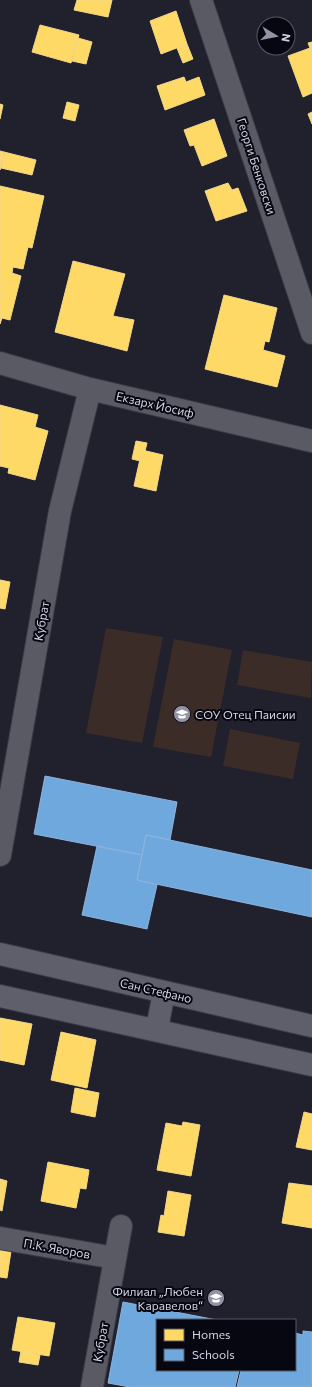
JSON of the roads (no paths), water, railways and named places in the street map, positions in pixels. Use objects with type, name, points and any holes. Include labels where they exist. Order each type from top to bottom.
[{"type":"main road","name":"Сан Стефано","points":[[0,954],[312,1026]]},
{"type":"main road","points":[[157,1030],[164,992]]},
{"type":"main road","points":[[0,996],[312,1065]]},
{"type":"street","name":"Георги Бенковски","points":[[201,0],[312,333]]},
{"type":"street","name":"Екзарх Йосиф","points":[[0,363],[90,389],[312,441]]},
{"type":"street","name":"Кубрат","points":[[0,855],[60,511],[90,389]]},
{"type":"street","name":"Кубрат","points":[[92,1387],[121,1226]]},
{"type":"street","name":"П.К. Яворов","points":[[0,1238],[115,1258]]},
{"type":"place","name":"СОУ Отец Паисии","points":[[182,714]]},
{"type":"place","name":"Филиал „Любен Каравелов“","points":[[216,1298]]}]
